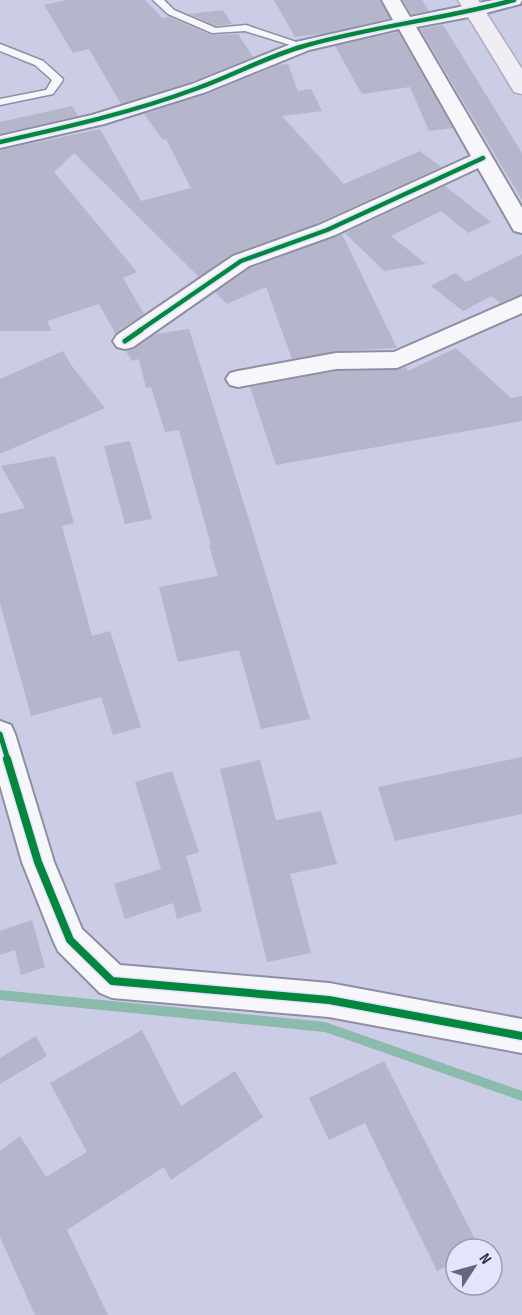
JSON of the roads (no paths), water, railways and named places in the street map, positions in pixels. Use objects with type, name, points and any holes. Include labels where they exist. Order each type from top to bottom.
[{"type":"main road","points":[[471,5],[522,87]]},
{"type":"street","points":[[391,0],[522,226]]},
{"type":"street","points":[[0,142],[97,120],[189,91],[303,46],[402,22],[421,21],[471,5],[514,0]]},
{"type":"street","points":[[125,341],[241,261],[327,230],[483,158]]},
{"type":"street","points":[[238,379],[336,361],[397,360],[522,304]]},
{"type":"street","points":[[0,734],[38,862],[70,940],[112,981],[329,1000],[522,1036]]},
{"type":"lane","points":[[158,0],[171,12],[196,25],[215,31],[246,28],[303,46]]},
{"type":"lane","points":[[0,47],[39,63],[58,80],[49,92],[0,102]]},
{"type":"waterway","points":[[0,995],[325,1027],[522,1096]]}]
